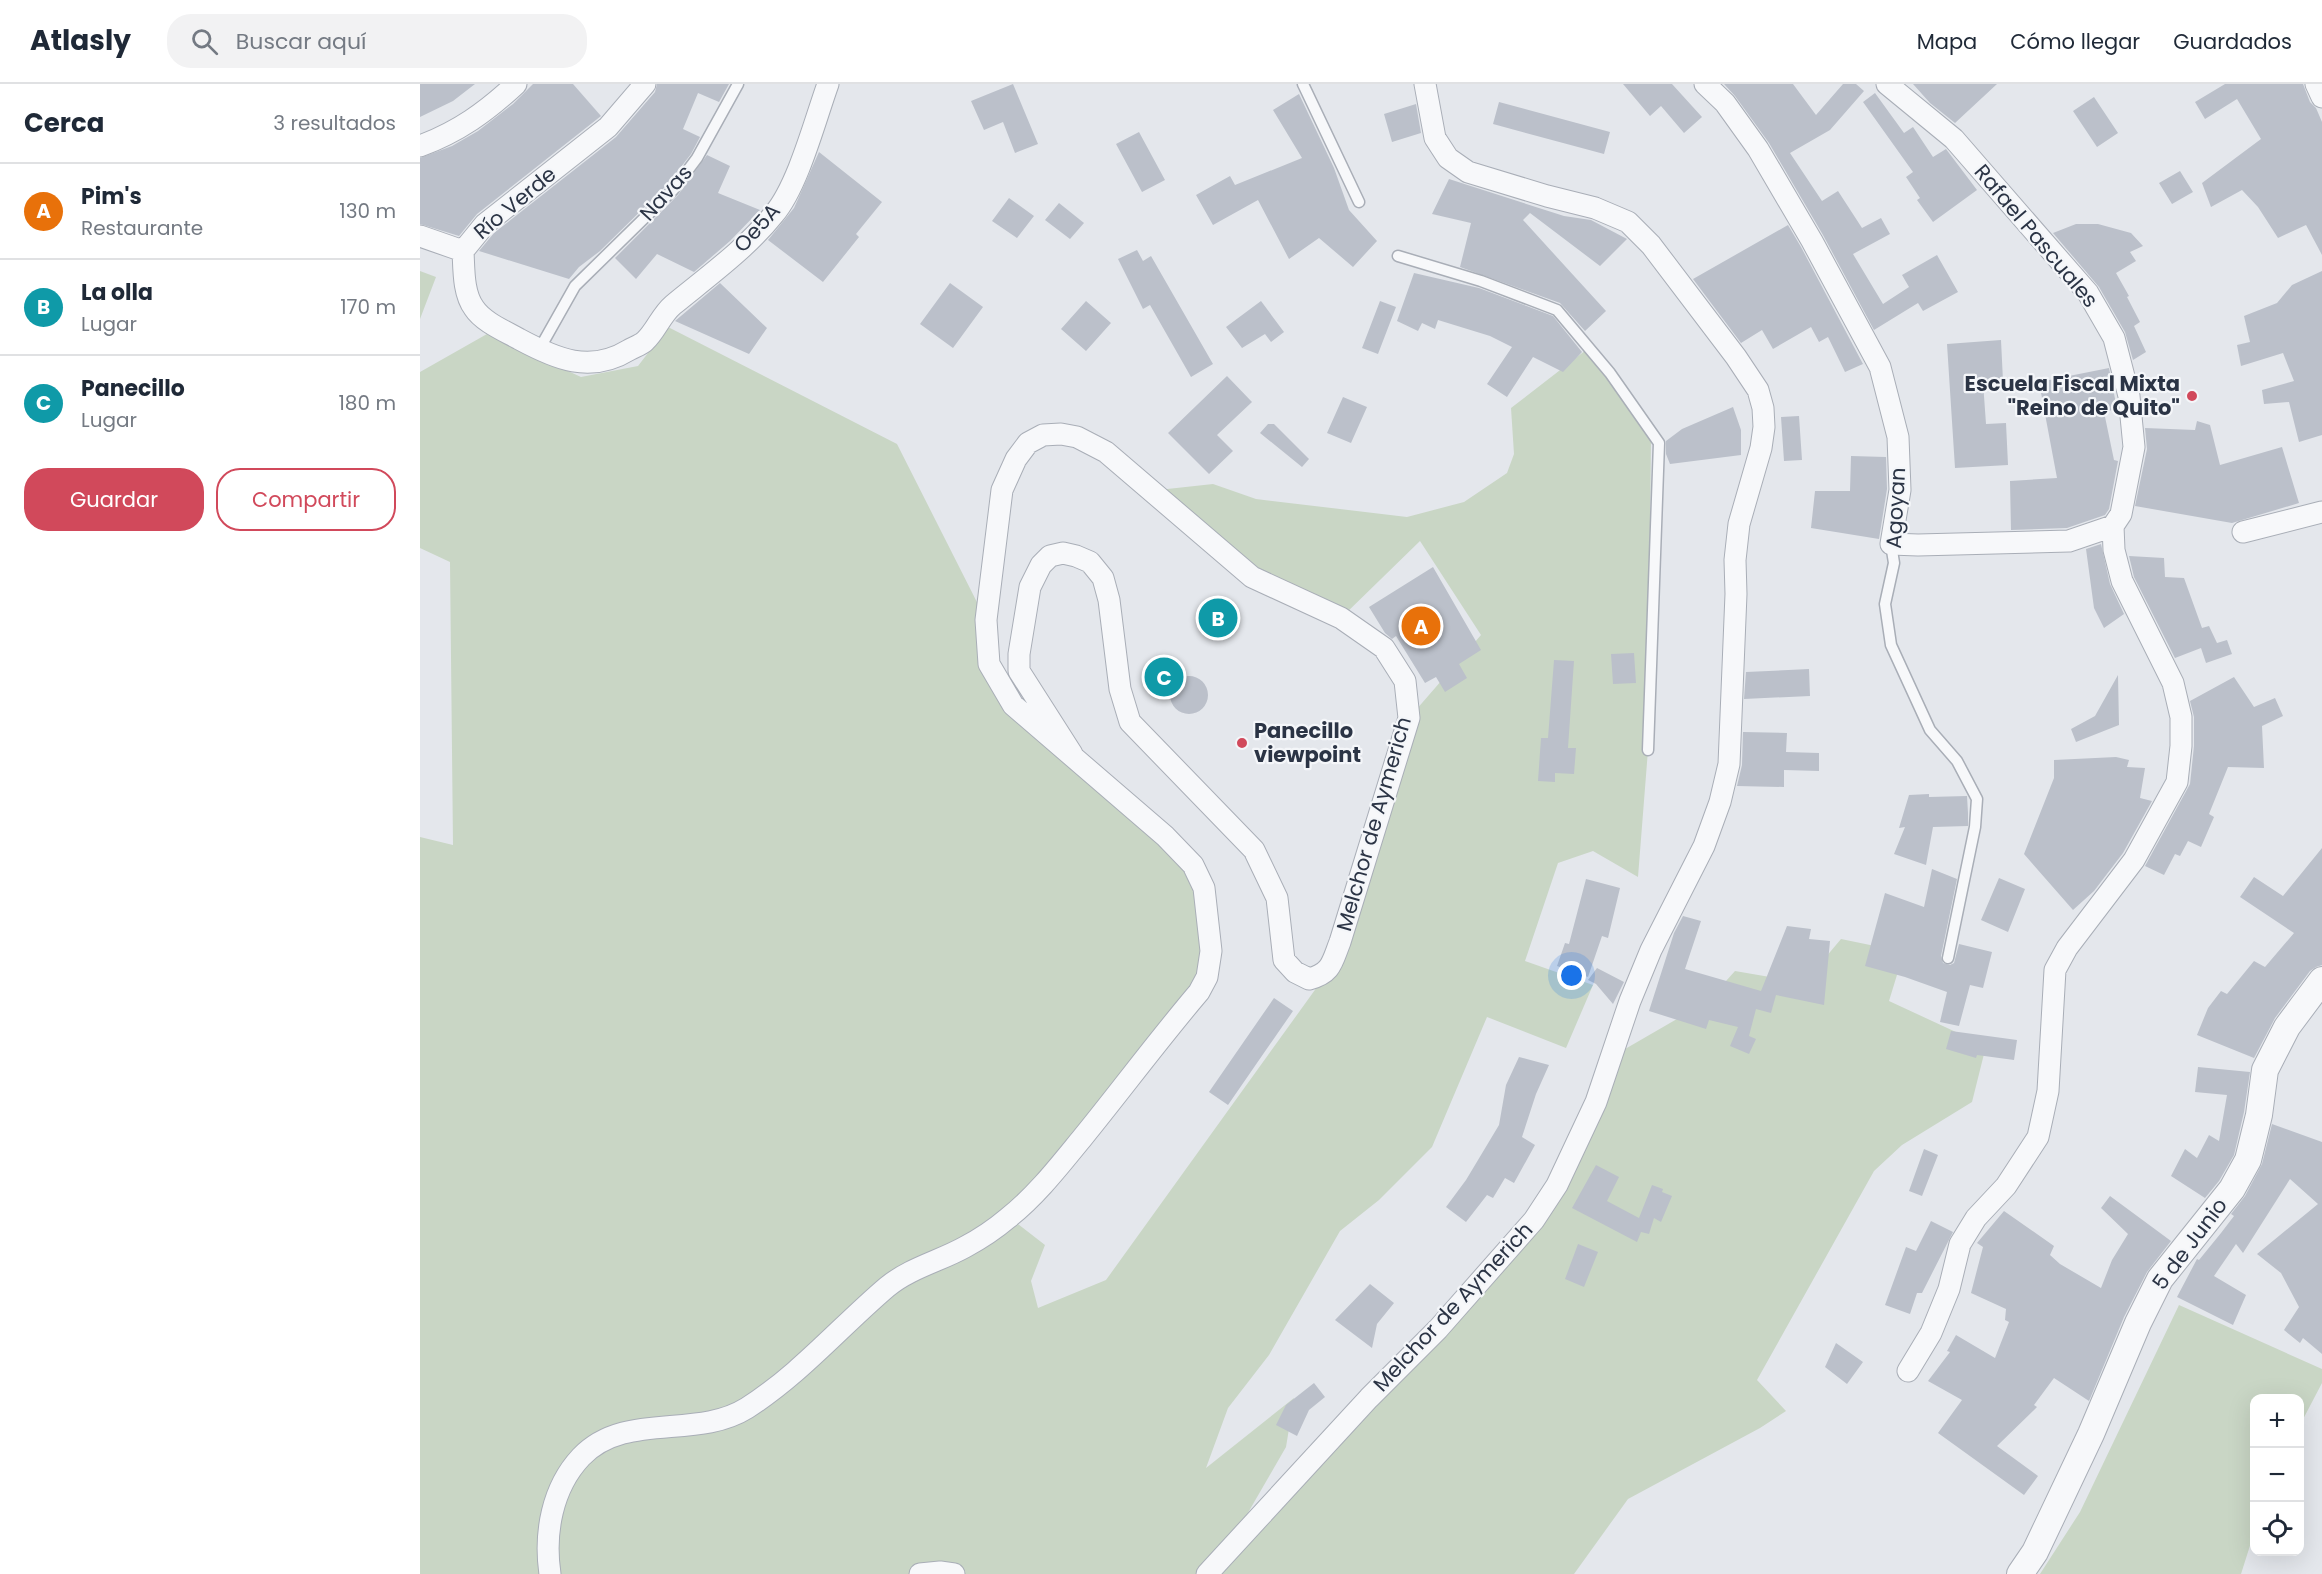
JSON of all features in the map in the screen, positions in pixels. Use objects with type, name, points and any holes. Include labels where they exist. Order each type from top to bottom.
[{"type":"street","points":[[420,146],[449,135],[501,98],[516,84]]},
{"type":"street","name":"Río Verde","points":[[645,84],[608,127],[485,224],[463,250],[466,287],[474,308],[484,318],[540,348],[583,364],[603,363],[645,341],[664,312]]},
{"type":"street","name":"Oe5A","points":[[664,312],[730,258],[775,213],[795,177],[828,84]]},
{"type":"street","name":"Melchor de Aymerich","points":[[1207,1574],[1369,1398],[1438,1329],[1534,1220],[1557,1185],[1596,1102],[1630,1001],[1647,960],[1704,846],[1720,801],[1729,764],[1736,550],[1739,524],[1762,438],[1763,408],[1758,390],[1742,365],[1651,244],[1628,222],[1595,208],[1468,172],[1448,158],[1435,138],[1425,84]]},
{"type":"street","name":"Agoyan","points":[[1705,84],[1725,103],[1758,149],[1812,241],[1880,367],[1898,437],[1900,490],[1892,544]]},
{"type":"street","name":"Rafael Pascuales","points":[[1887,84],[1954,139],[2088,293],[2114,338],[2129,396],[2134,447],[2121,514],[2113,526],[2114,550],[2122,581],[2173,683],[2181,717],[2177,782],[2134,860],[2067,948],[2055,970],[2048,1092],[2038,1137],[2006,1186],[1976,1218],[1960,1244],[1949,1289],[1931,1333],[1908,1371]]},
{"type":"street","points":[[2316,84],[2322,97]]},
{"type":"street","points":[[420,236],[463,250]]},
{"type":"street","name":"Melchor de Aymerich","points":[[550,1574],[548,1536],[553,1505],[559,1490],[581,1458],[594,1446],[609,1438],[642,1428],[690,1426],[715,1421],[746,1408],[782,1383],[890,1285],[919,1268],[965,1248],[1009,1217],[1050,1177],[1199,992],[1206,977],[1211,951],[1204,888],[1193,865],[1165,836],[1013,705],[989,664],[986,620],[1002,490],[1016,459],[1028,443],[1043,435],[1060,434],[1077,437],[1106,452],[1252,577],[1341,618],[1384,648],[1405,681],[1409,718],[1340,942],[1330,969],[1320,976],[1309,979],[1295,972],[1284,960],[1277,898],[1254,850],[1130,722],[1120,689],[1109,600],[1103,578],[1090,562],[1076,555],[1063,553],[1050,556],[1041,565],[1030,587],[1019,671],[1072,754]]},
{"type":"street","points":[[2243,532],[2322,512]]},
{"type":"street","points":[[1892,544],[2069,541],[2113,526]]},
{"type":"street","name":"5 de Junio","points":[[2020,1574],[2036,1552],[2091,1434],[2138,1323],[2160,1279],[2232,1189],[2248,1160],[2259,1115],[2265,1070],[2287,1027],[2322,980]]},
{"type":"street","points":[[920,1574],[940,1572],[954,1574]]},
{"type":"lane","name":"Navas","points":[[540,348],[575,286],[673,190],[697,159],[738,84]]},
{"type":"lane","points":[[1303,84],[1359,202]]},
{"type":"lane","points":[[1398,256],[1481,281],[1557,310],[1610,373],[1659,443],[1648,750]]},
{"type":"lane","name":"Agoyan","points":[[1892,544],[1894,563],[1885,604],[1891,645],[1930,730],[1957,761],[1977,799],[1974,827],[1948,958]]},
{"type":"green space","points":[[420,271],[436,277],[420,319]]},
{"type":"green space","points":[[668,327],[897,444],[986,620],[1013,705],[1193,865],[1207,977],[1009,1217],[1045,1245],[1031,1281],[1038,1308],[1106,1280],[1330,969],[1409,718],[1481,635],[1420,541],[1341,618],[1252,577],[1149,491],[1213,484],[1256,499],[1407,517],[1464,502],[1507,473],[1514,454],[1511,408],[1586,350],[1651,437],[1648,750],[1638,877],[1593,851],[1558,863],[1525,961],[1593,985],[1566,1048],[1487,1017],[1432,1147],[1379,1200],[1340,1231],[1269,1355],[1228,1408],[1206,1468],[1294,1398],[1286,1447],[1223,1556],[1534,1220],[1613,1056],[1708,1001],[1735,971],[1804,983],[1841,939],[1904,952],[1889,1001],[1986,1046],[1972,1102],[1902,1145],[1874,1171],[1757,1380],[1786,1411],[1760,1428],[1628,1499],[1574,1574],[420,1574],[420,837],[453,845],[450,562],[420,548],[420,372],[487,334],[581,377],[638,366]]},
{"type":"green space","points":[[2179,1305],[2322,1369],[2322,1383],[2304,1417],[2304,1394],[2250,1394],[2250,1546],[2241,1574],[2040,1574],[2080,1512]]},
{"type":"building","points":[[420,84],[475,84],[453,101],[420,117]]},
{"type":"building","points":[[533,84],[573,84],[601,116],[477,214],[459,236],[420,224],[420,158],[452,146],[478,131],[513,104]]},
{"type":"building","points":[[657,84],[729,84],[719,102],[698,93],[683,129],[700,137],[691,154],[667,185],[600,251],[579,267],[569,279],[479,251],[494,233],[616,137],[655,92]]},
{"type":"building","points":[[1013,84],[1038,144],[1015,153],[1003,122],[984,130],[971,101]]},
{"type":"building","points":[[1623,84],[1672,84],[1702,117],[1684,133],[1661,106],[1650,116]]},
{"type":"building","points":[[1724,84],[1793,84],[1816,115],[1843,84],[1856,84],[1864,91],[1830,130],[1790,153],[1822,201],[1838,191],[1862,228],[1881,218],[1890,234],[1853,254],[1883,304],[1909,287],[1902,275],[1937,255],[1958,292],[1923,311],[1918,303],[1874,330],[1823,235],[1769,143]]},
{"type":"building","points":[[1913,84],[1997,84],[1955,123],[1930,103]]},
{"type":"building","points":[[2225,84],[2303,84],[2322,122],[2322,255],[2306,225],[2278,238],[2258,207],[2242,190],[2211,207],[2202,183],[2261,139],[2237,99],[2205,119],[2195,102]]},
{"type":"building","points":[[1875,93],[1904,133],[1913,127],[1933,157],[1946,149],[1977,190],[1933,222],[1917,200],[1920,198],[1906,177],[1913,172],[1863,102]]},
{"type":"building","points":[[1299,94],[1334,168],[1349,210],[1377,241],[1353,267],[1319,238],[1289,259],[1258,200],[1213,225],[1196,195],[1230,176],[1235,185],[1302,158],[1273,110]]},
{"type":"building","points":[[2094,97],[2118,133],[2097,147],[2073,111]]},
{"type":"building","points":[[1499,102],[1610,132],[1604,154],[1493,124]]},
{"type":"building","points":[[1416,104],[1421,133],[1392,142],[1384,114]]},
{"type":"building","points":[[1139,132],[1165,180],[1142,192],[1116,144]]},
{"type":"building","points":[[819,152],[882,202],[856,234],[859,237],[823,282],[768,240],[794,208]]},
{"type":"building","points":[[707,155],[730,166],[718,193],[760,210],[730,241],[694,272],[657,254],[636,279],[615,258],[678,195]]},
{"type":"building","points":[[2180,171],[2193,192],[2172,204],[2159,183]]},
{"type":"building","points":[[1449,179],[1564,216],[1591,220],[1627,239],[1600,266],[1530,213],[1523,220],[1606,311],[1585,331],[1560,303],[1460,267],[1471,223],[1432,214]]},
{"type":"building","points":[[1009,198],[1034,216],[1017,238],[992,221]]},
{"type":"building","points":[[1059,203],[1084,223],[1070,239],[1045,220]]},
{"type":"building","points":[[2076,224],[2098,224],[2131,233],[2143,246],[2130,252],[2136,261],[2116,273],[2140,322],[2134,326],[2146,352],[2133,360],[2125,332],[2099,287],[2053,233]]},
{"type":"building","points":[[1788,225],[1863,364],[1845,372],[1828,337],[1819,342],[1811,327],[1773,349],[1762,330],[1741,343],[1693,279]]},
{"type":"building","points":[[1137,250],[1143,261],[1151,256],[1213,364],[1191,377],[1150,305],[1143,309],[1118,259]]},
{"type":"building","points":[[2322,271],[2322,435],[2299,442],[2289,402],[2264,404],[2262,390],[2294,381],[2283,353],[2241,366],[2237,345],[2250,342],[2244,316],[2277,303],[2292,285]]},
{"type":"building","points":[[1414,273],[1479,288],[1553,316],[1582,352],[1563,372],[1533,357],[1507,397],[1487,384],[1512,347],[1490,336],[1438,320],[1435,329],[1422,323],[1418,331],[1397,321]]},
{"type":"building","points":[[720,283],[767,328],[749,354],[675,321]]},
{"type":"building","points":[[950,283],[983,307],[953,348],[920,324]]},
{"type":"building","points":[[1086,301],[1111,323],[1086,351],[1061,329]]},
{"type":"building","points":[[1261,301],[1284,332],[1271,342],[1265,334],[1242,348],[1226,327]]},
{"type":"building","points":[[1380,301],[1396,307],[1378,354],[1362,348]]},
{"type":"building","points":[[2001,340],[2003,381],[1983,382],[1986,424],[2006,423],[2008,465],[1955,468],[1947,344]]},
{"type":"building","points":[[2109,368],[2117,409],[2104,412],[2114,460],[2118,461],[2109,509],[2105,515],[2067,528],[2011,530],[2010,481],[2057,478],[2039,382]]},
{"type":"building","points":[[1227,376],[1252,402],[1217,435],[1233,451],[1209,474],[1168,433]]},
{"type":"building","points":[[1343,397],[1367,407],[1351,443],[1327,433]]},
{"type":"building","points":[[1733,407],[1741,430],[1741,455],[1670,464],[1666,454],[1666,441],[1682,429]]},
{"type":"building","points":[[1799,416],[1802,460],[1784,461],[1781,417]]},
{"type":"building","points":[[2197,421],[2210,425],[2220,465],[2282,447],[2299,503],[2232,523],[2135,506],[2147,449],[2145,428],[2195,430]]},
{"type":"building","points":[[1268,424],[1274,424],[1309,459],[1302,467],[1260,433]]},
{"type":"building","points":[[1851,456],[1886,457],[1887,489],[1879,539],[1811,528],[1815,491],[1850,491]]},
{"type":"building","points":[[2101,544],[2110,584],[2124,614],[2104,628],[2094,608],[2086,549]]},
{"type":"building","points":[[2129,556],[2164,558],[2165,577],[2184,578],[2202,628],[2209,626],[2217,643],[2227,640],[2232,654],[2206,663],[2201,648],[2175,658],[2134,577]]},
{"type":"building","points":[[1433,567],[1481,650],[1459,664],[1467,678],[1445,692],[1436,677],[1425,683],[1396,636],[1392,639],[1385,633],[1369,607]]},
{"type":"building","points":[[1634,653],[1636,683],[1613,684],[1611,654]]},
{"type":"building","points":[[1554,660],[1574,661],[1568,748],[1576,748],[1574,774],[1555,773],[1555,782],[1538,781],[1541,738],[1548,738]]},
{"type":"building","points":[[1809,669],[1810,696],[1744,699],[1746,672]]},
{"type":"building","points":[[2118,675],[2119,725],[2076,742],[2071,729],[2095,716]]},
{"type":"building","points":[[1189,676],[1202,682],[1208,695],[1202,708],[1189,714],[1176,708],[1170,695],[1176,682]]},
{"type":"building","points":[[2234,677],[2254,707],[2275,698],[2283,716],[2262,726],[2264,768],[2228,767],[2209,814],[2214,817],[2201,847],[2188,841],[2180,856],[2175,854],[2164,875],[2145,866],[2190,784],[2194,717],[2190,701]]},
{"type":"building","points":[[1743,732],[1787,733],[1786,752],[1819,753],[1819,771],[1784,770],[1784,787],[1737,786],[1742,765]]},
{"type":"building","points":[[2116,757],[2129,760],[2127,767],[2145,768],[2140,798],[2152,801],[2123,853],[2094,891],[2073,910],[2024,854],[2054,778],[2054,760]]},
{"type":"building","points":[[1929,794],[1929,797],[1967,796],[1968,826],[1933,827],[1926,865],[1894,854],[1905,827],[1899,828],[1909,795]]},
{"type":"building","points":[[2322,848],[2322,965],[2310,971],[2275,1018],[2254,1058],[2197,1035],[2208,1008],[2221,991],[2227,994],[2254,961],[2265,967],[2294,933],[2240,897],[2254,877],[2283,896]]},
{"type":"building","points":[[1932,869],[1957,879],[1941,956],[1943,963],[1950,965],[1954,963],[1959,944],[1992,952],[1983,988],[1970,985],[1959,1026],[1940,1022],[1947,992],[1865,966],[1885,893],[1924,907]]},
{"type":"building","points":[[1999,878],[2025,889],[2008,932],[1981,920]]},
{"type":"building","points":[[1586,879],[1620,888],[1608,938],[1602,936],[1588,977],[1557,966],[1565,943],[1569,944]]},
{"type":"building","points":[[1683,916],[1701,921],[1685,969],[1761,991],[1787,926],[1811,929],[1809,939],[1830,941],[1824,1005],[1776,995],[1771,1013],[1756,1009],[1749,1036],[1756,1039],[1749,1054],[1730,1046],[1738,1027],[1709,1020],[1706,1029],[1649,1011],[1674,933]]},
{"type":"building","points":[[1597,968],[1624,982],[1613,1004],[1596,984],[1588,980]]},
{"type":"building","points":[[1274,998],[1293,1011],[1228,1105],[1209,1092]]},
{"type":"building","points":[[1951,1031],[2017,1040],[2014,1060],[1977,1055],[1976,1058],[1946,1049]]},
{"type":"building","points":[[1519,1057],[1549,1065],[1536,1094],[1522,1137],[1535,1145],[1514,1183],[1505,1178],[1493,1198],[1487,1195],[1466,1222],[1446,1207],[1466,1180],[1499,1125],[1506,1085]]},
{"type":"building","points":[[2198,1067],[2250,1072],[2234,1155],[2219,1181],[2205,1198],[2171,1176],[2185,1149],[2197,1158],[2209,1135],[2219,1141],[2227,1095],[2195,1092]]},
{"type":"building","points":[[2272,1124],[2322,1142],[2322,1354],[2303,1338],[2300,1343],[2284,1330],[2299,1307],[2281,1273],[2257,1254],[2318,1204],[2290,1179],[2243,1253],[2236,1244],[2214,1276],[2246,1295],[2233,1325],[2177,1297],[2197,1259],[2199,1260],[2234,1216],[2231,1214],[2245,1196],[2262,1164]]},
{"type":"building","points":[[1924,1149],[1938,1155],[1922,1196],[1909,1191]]},
{"type":"building","points":[[1596,1165],[1619,1177],[1607,1201],[1639,1218],[1652,1185],[1672,1196],[1661,1222],[1654,1218],[1649,1234],[1641,1232],[1637,1242],[1572,1208]]},
{"type":"building","points":[[2110,1196],[2171,1241],[2147,1272],[2124,1317],[2089,1401],[2054,1378],[2034,1405],[2037,1407],[1997,1446],[2038,1476],[2024,1495],[1938,1433],[1962,1400],[1928,1381],[1950,1352],[1947,1351],[1956,1335],[1995,1358],[2009,1322],[2005,1320],[2006,1309],[1971,1293],[1983,1247],[1977,1243],[2004,1211],[2054,1246],[2050,1255],[2060,1264],[2101,1288],[2112,1260],[2128,1234],[2101,1208]]},
{"type":"building","points":[[1931,1221],[1953,1232],[1922,1293],[1917,1293],[1910,1314],[1885,1305],[1906,1247],[1916,1251]]},
{"type":"building","points":[[1578,1244],[1598,1252],[1584,1287],[1565,1279]]},
{"type":"building","points":[[1370,1284],[1394,1303],[1377,1324],[1372,1348],[1335,1320]]},
{"type":"building","points":[[1836,1343],[1863,1362],[1847,1384],[1825,1367]]},
{"type":"building","points":[[1314,1383],[1325,1397],[1309,1410],[1297,1436],[1276,1425],[1286,1405]]},
{"type":"place","name":"Escuela Fiscal Mixta \"Reino de Quito\"","points":[[2192,396]]},
{"type":"place","name":"La olla","points":[[1218,618]]},
{"type":"place","name":"Pim's","points":[[1421,626]]},
{"type":"place","name":"Panecillo","points":[[1164,677]]},
{"type":"place","name":"Panecillo viewpoint","points":[[1242,743]]}]
